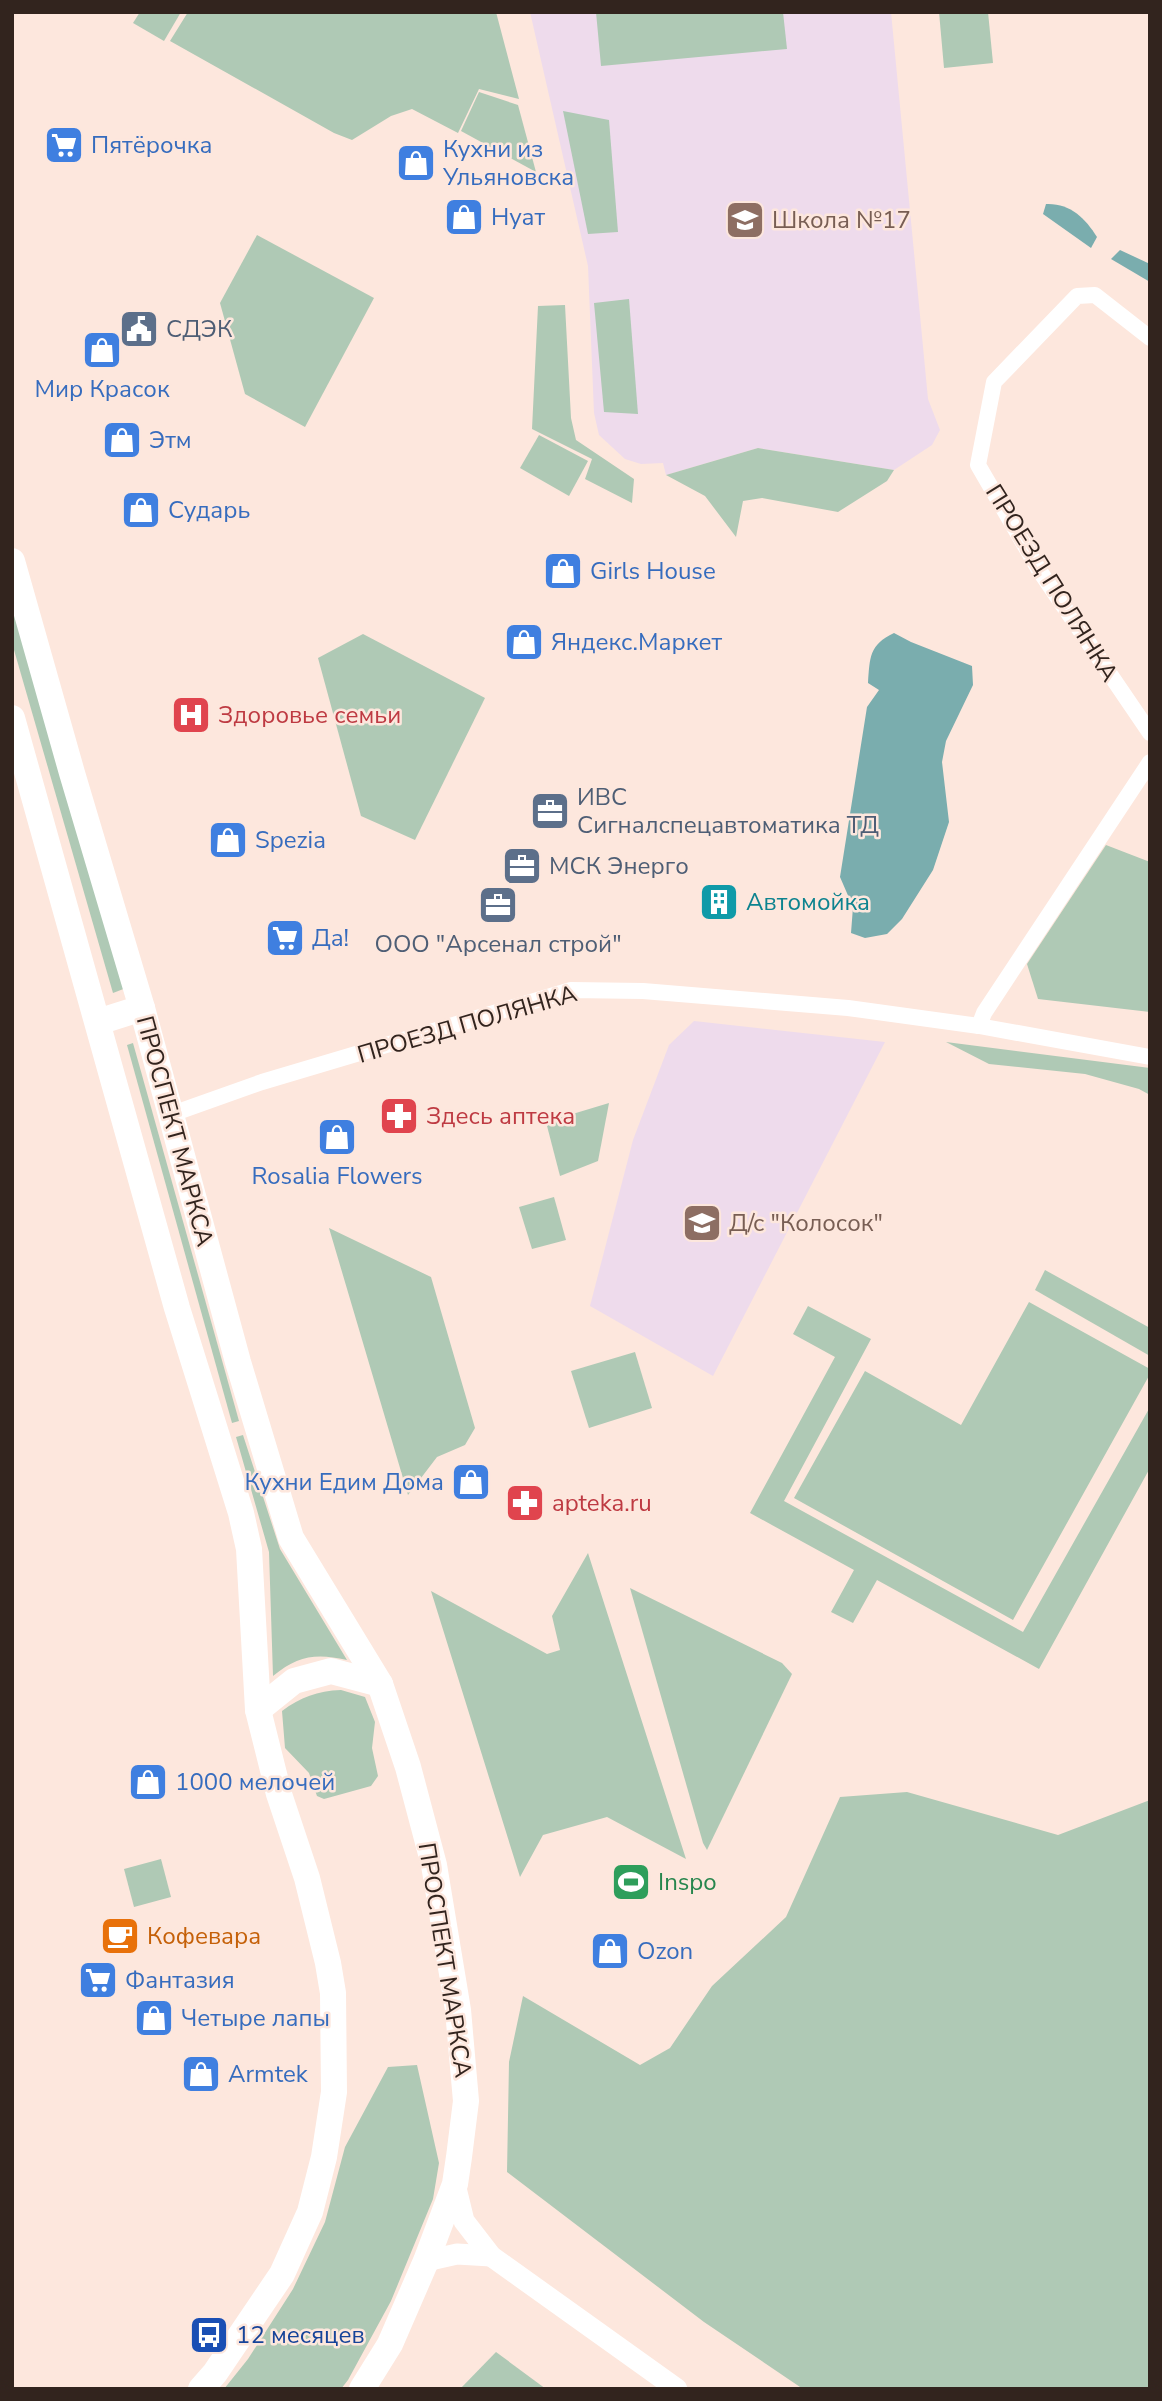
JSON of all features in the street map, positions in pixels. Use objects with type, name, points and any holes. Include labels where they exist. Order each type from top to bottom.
[{"type":"main road","name":"ПРОСПЕКТ МАРКСА","points":[[12,561],[16,589],[142,1008],[223,1310],[291,1538],[380,1684],[408,1767],[434,1865],[458,2010],[466,2101],[455,2184],[426,2261],[390,2344],[362,2389]]},
{"type":"main road","name":"ПРОСПЕКТ МАРКСА","points":[[12,718],[166,1269],[241,1513],[249,1549],[258,1710],[279,1794],[307,1878],[333,1993],[334,2092],[324,2157],[310,2212],[282,2274],[215,2373],[201,2389]]},
{"type":"main road","points":[[98,1022],[142,1008]]},
{"type":"main road","points":[[258,1710],[294,1681],[331,1671],[380,1684]]},
{"type":"street","name":"ПРОЕЗД ПОЛЯНКА","points":[[1150,338],[1095,295],[1077,296],[994,382],[978,466],[1039,570],[1150,733]]},
{"type":"street","points":[[979,1026],[984,1013],[1041,923],[1150,762]]},
{"type":"street","name":"ПРОЕЗД ПОЛЯНКА","points":[[172,1114],[262,1083],[571,990],[643,991],[848,1008],[979,1026],[1150,1057]]},
{"type":"street","points":[[455,2184],[464,2221],[491,2256],[677,2389]]},
{"type":"street","points":[[426,2261],[457,2254],[491,2256]]},
{"type":"shaded area","name":"Школа №17","points":[[530,12],[891,12],[928,399],[940,430],[932,445],[894,470],[758,448],[666,475],[663,463],[641,464],[625,459],[599,435],[594,413],[588,266]]},
{"type":"shaded area","name":"Д/с \"Колосок\"","points":[[694,1021],[885,1042],[713,1376],[590,1306],[633,1140],[669,1045]]},
{"type":"green space","points":[[140,12],[181,12],[164,41],[133,23]]},
{"type":"green space","points":[[188,12],[496,12],[519,99],[479,89],[458,133],[412,109],[391,116],[352,140],[334,133],[170,41]]},
{"type":"green space","points":[[596,12],[783,12],[787,49],[601,66]]},
{"type":"green space","points":[[939,12],[988,12],[993,63],[944,68]]},
{"type":"green space","points":[[479,92],[518,105],[536,172],[461,131]]},
{"type":"green space","points":[[563,111],[609,120],[618,232],[588,234]]},
{"type":"green space","points":[[257,235],[374,298],[305,427],[245,394],[220,303]]},
{"type":"green space","points":[[629,299],[638,414],[604,412],[594,303]]},
{"type":"green space","points":[[565,305],[571,418],[576,440],[634,479],[632,503],[585,479],[592,459],[532,429],[538,306]]},
{"type":"green space","points":[[539,435],[588,461],[569,496],[520,468]]},
{"type":"green space","points":[[758,448],[894,470],[887,481],[838,512],[762,498],[743,501],[736,537],[705,496],[666,475]]},
{"type":"green space","points":[[12,595],[126,988],[113,993],[12,643]]},
{"type":"green space","points":[[363,634],[485,698],[415,840],[361,816],[318,658]]},
{"type":"green space","points":[[1106,845],[1150,862],[1150,1012],[1038,999],[1027,964]]},
{"type":"green space","points":[[946,1042],[1150,1068],[1150,1095],[1139,1089],[1085,1074],[989,1064]]},
{"type":"green space","points":[[133,1043],[239,1421],[232,1423],[127,1045]]},
{"type":"green space","points":[[609,1103],[598,1161],[560,1176],[546,1122]]},
{"type":"green space","points":[[554,1197],[566,1240],[532,1249],[519,1207]]},
{"type":"green space","points":[[329,1228],[431,1277],[475,1428],[465,1445],[437,1457],[408,1495]]},
{"type":"green space","points":[[1045,1270],[1150,1328],[1150,1356],[1035,1290]]},
{"type":"green space","points":[[1029,1302],[1150,1369],[1150,1374],[1013,1620],[794,1498],[865,1371],[961,1425]]},
{"type":"green space","points":[[808,1306],[871,1339],[784,1501],[1023,1632],[1150,1407],[1150,1468],[1039,1669],[877,1580],[853,1623],[831,1612],[854,1570],[750,1513],[835,1357],[793,1334]]},
{"type":"green space","points":[[635,1352],[652,1408],[589,1428],[571,1371]]},
{"type":"green space","points":[[243,1435],[280,1549],[347,1660],[307,1658],[291,1664],[273,1676],[269,1552],[236,1437]]},
{"type":"green space","points":[[588,1553],[686,1859],[607,1817],[543,1835],[520,1877],[431,1591],[547,1654],[560,1650],[552,1616]]},
{"type":"green space","points":[[630,1588],[782,1663],[792,1674],[707,1850],[703,1843]]},
{"type":"green space","points":[[341,1690],[365,1697],[375,1722],[372,1748],[378,1776],[371,1786],[324,1799],[317,1796],[309,1773],[285,1748],[282,1711],[310,1696]]},
{"type":"green space","points":[[907,1792],[1058,1835],[1150,1800],[1150,2389],[803,2389],[704,2322],[507,2172],[509,2062],[523,1996],[640,2065],[670,2048],[712,1986],[786,1917],[840,1797]]},
{"type":"green space","points":[[161,1859],[171,1897],[134,1907],[124,1869]]},
{"type":"green space","points":[[417,2065],[439,2163],[433,2199],[391,2301],[348,2380],[341,2389],[224,2389],[248,2359],[293,2289],[325,2222],[345,2147],[388,2067]]},
{"type":"green space","points":[[496,2352],[546,2389],[460,2389]]},
{"type":"water","points":[[1046,204],[1070,209],[1082,218],[1097,237],[1091,248],[1043,214]]},
{"type":"water","points":[[1120,250],[1150,264],[1150,282],[1111,259]]},
{"type":"water","points":[[894,633],[972,666],[973,685],[946,741],[942,762],[949,822],[933,870],[902,919],[887,934],[865,938],[851,933],[853,907],[840,877],[867,707],[879,690],[868,683],[872,653],[880,642]]},
{"type":"place","name":"Пятёрочка","points":[[64,145]]},
{"type":"place","name":"Кухни из Ульяновска","points":[[416,163]]},
{"type":"place","name":"Нуат","points":[[464,217]]},
{"type":"place","name":"Школа №17","points":[[745,220]]},
{"type":"place","name":"СДЭК","points":[[139,329]]},
{"type":"place","name":"Мир Красок","points":[[102,350]]},
{"type":"place","name":"Этм","points":[[122,440]]},
{"type":"place","name":"Сударь","points":[[141,510]]},
{"type":"place","name":"Girls House","points":[[563,571]]},
{"type":"place","name":"Яндекс.Маркет","points":[[524,642]]},
{"type":"place","name":"Здоровье семьи","points":[[191,715]]},
{"type":"place","name":"ИВС Сигналспецавтоматика ТД","points":[[550,811]]},
{"type":"place","name":"Spezia","points":[[228,840]]},
{"type":"place","name":"МСК Энерго","points":[[522,866]]},
{"type":"place","name":"Автомойка","points":[[719,902]]},
{"type":"place","name":"ООО \"Арсенал строй\"","points":[[498,905]]},
{"type":"place","name":"Да!","points":[[285,938]]},
{"type":"place","name":"Здесь аптека","points":[[399,1116]]},
{"type":"place","name":"Rosalia Flowers","points":[[337,1137]]},
{"type":"place","name":"Д/с \"Колосок\"","points":[[702,1223]]},
{"type":"place","name":"Кухни Едим Дома","points":[[471,1482]]},
{"type":"place","name":"apteka.ru","points":[[525,1503]]},
{"type":"place","name":"1000 мелочей","points":[[148,1782]]},
{"type":"place","name":"Inspo","points":[[631,1882]]},
{"type":"place","name":"Кофевара","points":[[120,1936]]},
{"type":"place","name":"Ozon","points":[[610,1951]]},
{"type":"place","name":"Фантазия","points":[[98,1980]]},
{"type":"place","name":"Четыре лапы","points":[[154,2018]]},
{"type":"place","name":"Armtek","points":[[201,2074]]},
{"type":"place","name":"12 месяцев","points":[[209,2335]]}]
